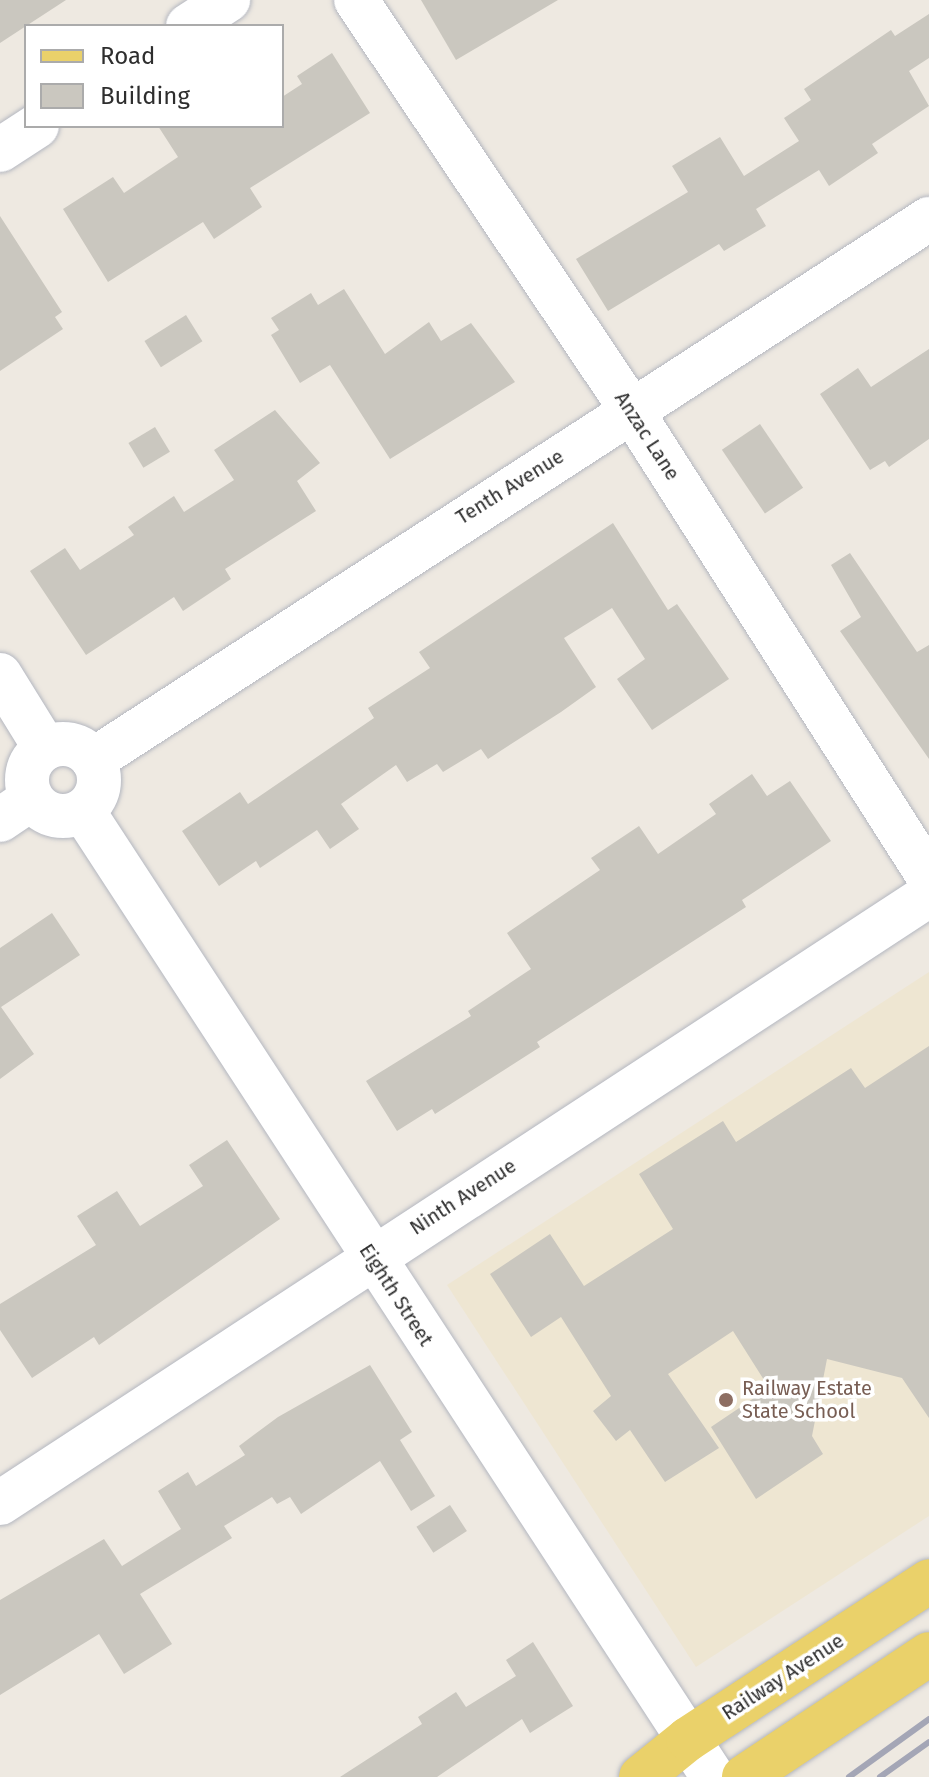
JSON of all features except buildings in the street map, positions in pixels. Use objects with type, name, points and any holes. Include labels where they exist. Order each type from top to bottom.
[{"type":"main road","name":"Railway Avenue","points":[[641,1777],[688,1739],[929,1581]]},
{"type":"main road","points":[[744,1777],[929,1654]]},
{"type":"street","points":[[191,24],[228,0]]},
{"type":"street","name":"Anzac Lane","points":[[356,0],[631,410],[929,877]]},
{"type":"street","points":[[0,150],[34,128]]},
{"type":"street","name":"Tenth Avenue","points":[[93,760],[929,219]]},
{"type":"street","points":[[0,675],[45,748]]},
{"type":"street","points":[[66,744],[93,760],[97,793],[83,811],[49,814],[16,809],[27,771],[45,748],[66,744]]},
{"type":"street","name":"Eighth Street","points":[[83,811],[371,1257],[713,1777]]},
{"type":"street","name":"Ninth Avenue","points":[[0,1503],[371,1257],[929,895]]},
{"type":"shaded area","name":"Railway Estate State School","points":[[929,972],[929,1516],[696,1667],[447,1285]]},
{"type":"railway","points":[[849,1777],[929,1719]]},
{"type":"railway","points":[[880,1777],[929,1742]]},
{"type":"place","name":"Railway Estate State School","points":[[726,1400]]}]
